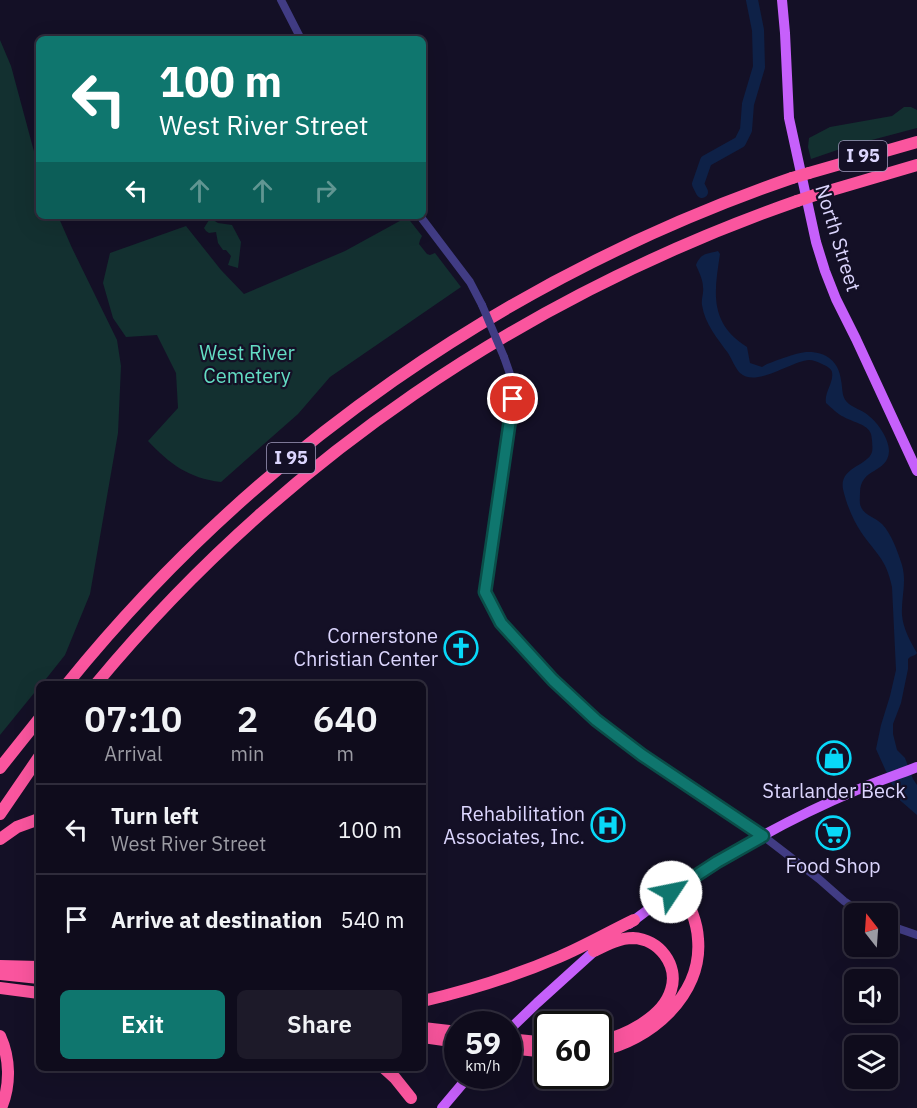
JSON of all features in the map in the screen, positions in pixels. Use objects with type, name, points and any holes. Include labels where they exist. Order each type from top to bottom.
[{"type":"highway","name":"I 95","points":[[69,681],[146,594],[218,521],[302,449],[356,407],[397,377],[482,322],[586,265],[695,215],[809,172],[917,142]]},
{"type":"highway","name":"I 95","points":[[99,681],[186,584],[322,462],[413,394],[505,335],[589,289],[690,242],[814,195],[917,165]]},
{"type":"highway","points":[[0,773],[36,723]]},
{"type":"highway","points":[[0,768],[31,730]]},
{"type":"highway","points":[[0,813],[36,761]]},
{"type":"highway","points":[[0,839],[17,827],[36,820]]},
{"type":"highway","points":[[612,1047],[627,1042],[650,1029],[670,1012],[690,984],[697,963],[698,938],[693,915],[679,887]]},
{"type":"highway","points":[[426,1000],[523,972],[575,950],[634,920]]},
{"type":"highway","points":[[594,951],[615,941],[632,938],[654,944],[666,956],[670,965],[673,981],[668,997],[648,1019],[612,1037]]},
{"type":"highway","points":[[0,966],[36,967]]},
{"type":"highway","points":[[0,974],[36,978]]},
{"type":"highway","points":[[0,988],[36,993]]},
{"type":"highway","points":[[426,1028],[444,1030]]},
{"type":"highway","points":[[0,1036],[6,1055],[8,1074],[6,1095],[1,1108]]},
{"type":"highway","points":[[426,1037],[444,1040]]},
{"type":"highway","points":[[522,1044],[534,1048]]},
{"type":"highway","points":[[522,1047],[534,1045]]},
{"type":"highway","points":[[387,1071],[412,1103]]},
{"type":"main road","name":"North Street","points":[[782,0],[789,118],[816,242],[836,299],[917,471]]},
{"type":"main road","points":[[522,1017],[594,951],[679,887],[717,862],[814,809],[917,767]]},
{"type":"main road","points":[[442,1108],[458,1089]]},
{"type":"street","points":[[281,0],[300,36]]},
{"type":"street","points":[[422,219],[470,282],[482,304],[512,377],[513,399],[485,592],[494,612],[501,623],[553,680],[596,720],[642,755],[763,836],[847,903]]},
{"type":"street","points":[[898,928],[917,935]]},
{"type":"green space","points":[[0,40],[11,66],[36,159],[36,219],[59,219],[117,340],[121,366],[118,433],[90,594],[65,655],[44,681],[36,681],[36,691],[0,735]]},
{"type":"green space","points":[[904,107],[917,110],[917,128],[849,146],[811,159],[808,147],[809,138],[830,127],[892,116]]},
{"type":"green space","name":"West River Cemetery","points":[[403,219],[409,219],[422,236],[419,244],[427,254],[435,253],[461,287],[330,377],[298,414],[221,482],[189,473],[164,457],[148,441],[178,408],[176,373],[157,335],[126,337],[113,318],[103,283],[110,253],[186,226],[221,270],[244,294],[345,251]]},
{"type":"green space","points":[[209,220],[232,225],[241,242],[238,268],[228,265],[231,256],[218,243],[216,232],[209,233],[204,228]]},
{"type":"water","points":[[718,251],[720,254],[716,294],[720,317],[735,338],[747,347],[750,363],[762,367],[806,352],[825,355],[830,358],[840,373],[846,402],[872,419],[887,441],[889,451],[887,458],[884,464],[864,479],[861,485],[860,502],[865,512],[882,524],[888,532],[902,565],[903,620],[917,653],[908,659],[901,703],[893,724],[893,734],[897,750],[905,758],[917,785],[917,815],[895,796],[876,749],[896,670],[890,577],[884,563],[855,522],[843,489],[845,476],[865,461],[872,452],[871,434],[867,428],[841,416],[826,403],[832,372],[820,363],[811,360],[802,361],[764,376],[755,377],[747,377],[738,371],[709,325],[702,305],[703,284],[696,265],[702,256]]},
{"type":"waterway","points":[[702,192],[698,184],[706,161],[740,142],[746,130],[748,104],[759,67],[758,30],[752,0]]},
{"type":"place","name":"Cornerstone Christian Center","points":[[461,648]]},
{"type":"place","name":"Starlander Beck","points":[[834,758]]},
{"type":"place","name":"Rehabilitation Associates, Inc.","points":[[608,825]]},
{"type":"place","name":"Food Shop","points":[[833,833]]},
{"type":"route","points":[[513,399],[485,592],[498,618],[553,680],[596,720],[642,755],[763,836],[671,892]]}]
